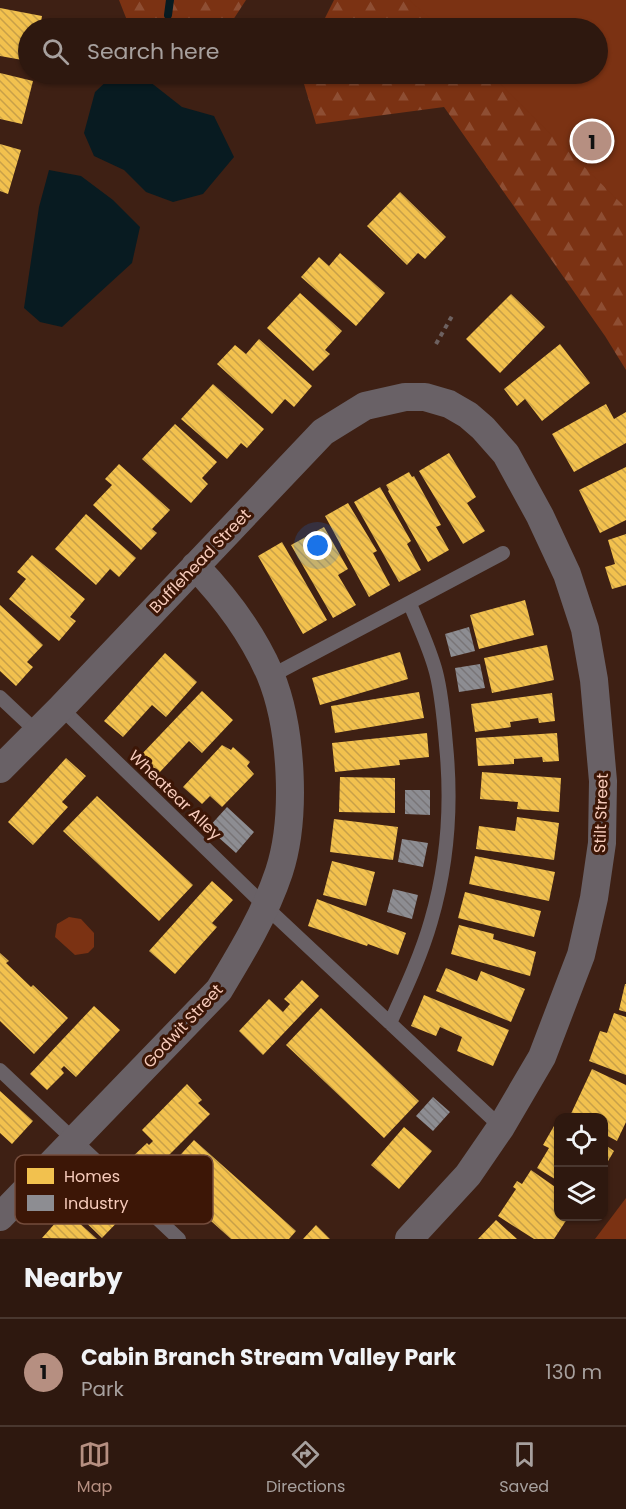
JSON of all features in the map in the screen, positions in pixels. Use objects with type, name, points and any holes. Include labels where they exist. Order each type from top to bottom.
[{"type":"street","name":"Bufflehead Street","points":[[0,768],[61,708],[323,432],[365,406],[405,397],[425,398]]},
{"type":"street","name":"Stilt Street","points":[[409,1239],[468,1175],[542,1058],[581,955],[594,898],[602,843],[603,781],[594,680],[585,629],[567,574],[540,516],[506,454],[468,415],[450,404],[425,398]]},
{"type":"street","name":"Godwit Street","points":[[60,1155],[219,990],[266,907],[280,870],[290,823],[290,775],[285,734],[271,676],[253,640],[236,614],[195,566]]},
{"type":"street","name":"Godwit Street","points":[[0,1217],[15,1202]]},
{"type":"lane","points":[[271,676],[503,554]]},
{"type":"lane","points":[[390,1023],[431,923],[443,872],[449,822],[449,778],[445,731],[436,672],[410,603]]},
{"type":"lane","points":[[0,697],[36,731]]},
{"type":"lane","name":"Wheatear Alley","points":[[61,708],[266,907],[501,1126]]},
{"type":"lane","points":[[0,1070],[91,1155]]},
{"type":"lane","points":[[163,1224],[179,1239]]},
{"type":"path","points":[[436,344],[452,316]]},
{"type":"green space","points":[[119,0],[246,0],[234,18],[126,18]]},
{"type":"green space","points":[[334,0],[626,0],[626,370],[605,336],[444,107],[316,124],[304,84],[608,84],[608,18],[325,18]]},
{"type":"green space","points":[[409,0],[626,0],[626,208],[500,84],[608,84],[608,18],[430,18]]},
{"type":"green space","points":[[69,917],[81,919],[94,933],[94,947],[88,953],[75,955],[55,937],[57,924]]},
{"type":"green space","points":[[626,1198],[626,1239],[595,1239]]},
{"type":"water","points":[[104,84],[153,84],[182,107],[214,116],[234,157],[203,194],[173,202],[146,192],[124,170],[94,156],[84,133],[95,92]]},
{"type":"water","points":[[49,170],[81,176],[113,200],[140,227],[132,263],[62,327],[40,322],[24,308],[39,207]]},
{"type":"building: Homes","points":[[0,8],[42,16],[42,18],[18,18],[18,59],[0,56]]},
{"type":"building: Homes","points":[[0,73],[18,77],[18,84],[32,84],[22,124],[0,119]]},
{"type":"building: Homes","points":[[0,144],[21,150],[8,194],[0,191]]},
{"type":"building: Homes","points":[[400,192],[446,237],[425,259],[418,253],[407,265],[367,226]]},
{"type":"building: Homes","points":[[340,253],[385,293],[356,326],[301,277],[319,257],[329,266]]},
{"type":"building: Homes","points":[[300,293],[342,331],[325,350],[330,354],[313,371],[267,328]]},
{"type":"building: Homes","points":[[511,294],[545,327],[500,373],[466,339]]},
{"type":"building: Homes","points":[[259,339],[312,386],[294,407],[285,399],[272,414],[217,364],[235,345],[246,354]]},
{"type":"building: Homes","points":[[560,344],[590,383],[542,421],[525,399],[517,406],[504,389]]},
{"type":"building: Homes","points":[[213,384],[264,429],[247,448],[241,443],[227,459],[181,419]]},
{"type":"building: Homes","points":[[606,404],[614,419],[626,412],[626,443],[574,472],[552,434]]},
{"type":"building: Homes","points":[[175,424],[217,462],[202,478],[208,484],[191,503],[142,459]]},
{"type":"building: Homes","points":[[449,453],[476,497],[467,503],[485,531],[463,544],[419,471]]},
{"type":"building: Homes","points":[[119,464],[170,510],[152,529],[157,533],[141,550],[93,505],[112,485],[105,479]]},
{"type":"building: Homes","points":[[626,467],[626,520],[600,533],[579,490]]},
{"type":"building: Homes","points":[[409,472],[412,477],[414,476],[441,525],[436,527],[449,550],[428,562],[386,485]]},
{"type":"building: Homes","points":[[380,487],[411,541],[407,544],[421,570],[399,582],[354,502]]},
{"type":"building: Homes","points":[[348,503],[377,551],[373,553],[390,585],[369,597],[325,516]]},
{"type":"building: Homes","points":[[86,514],[136,558],[119,577],[110,569],[96,585],[55,549]]},
{"type":"building: Homes","points":[[324,527],[348,569],[338,575],[356,605],[333,618],[291,545]]},
{"type":"building: Homes","points":[[626,534],[626,585],[612,589],[605,567],[615,564],[608,540]]},
{"type":"building: Homes","points":[[282,542],[327,620],[303,634],[258,556]]},
{"type":"building: Homes","points":[[32,555],[85,599],[70,617],[76,621],[59,641],[9,599],[26,579],[17,572]]},
{"type":"building: Homes","points":[[525,600],[534,635],[479,649],[470,615]]},
{"type":"building: Homes","points":[[0,605],[43,645],[27,662],[33,667],[16,686],[0,671]]},
{"type":"building: Homes","points":[[547,645],[554,680],[492,693],[484,658]]},
{"type":"building: Homes","points":[[400,652],[408,679],[320,705],[312,678]]},
{"type":"building: Homes","points":[[165,653],[197,682],[166,717],[152,705],[123,737],[104,721]]},
{"type":"building: Homes","points":[[202,691],[233,720],[202,753],[189,741],[159,773],[140,756]]},
{"type":"building: Homes","points":[[419,692],[424,718],[335,733],[331,706]]},
{"type":"building: Homes","points":[[552,693],[555,721],[539,723],[538,718],[510,722],[511,727],[475,732],[471,704]]},
{"type":"building: Homes","points":[[427,733],[429,757],[399,760],[400,765],[335,772],[332,743]]},
{"type":"building: Homes","points":[[557,733],[559,761],[543,762],[542,757],[514,759],[514,764],[478,766],[476,738]]},
{"type":"building: Homes","points":[[222,745],[231,750],[233,747],[250,762],[247,766],[254,774],[222,807],[210,796],[202,804],[183,787]]},
{"type":"building: Homes","points":[[66,758],[86,776],[62,802],[68,807],[33,845],[8,822]]},
{"type":"building: Homes","points":[[482,772],[561,778],[559,812],[517,809],[518,802],[480,799]]},
{"type":"building: Homes","points":[[340,777],[395,778],[395,813],[339,812]]},
{"type":"building: Homes","points":[[97,796],[193,885],[159,921],[63,831]]},
{"type":"building: Homes","points":[[517,817],[559,823],[554,860],[476,849],[479,826],[515,831]]},
{"type":"building: Homes","points":[[334,819],[398,827],[393,860],[330,852]]},
{"type":"building: Homes","points":[[475,856],[555,872],[549,901],[469,884]]},
{"type":"building: Homes","points":[[332,861],[375,872],[366,906],[323,895]]},
{"type":"building: Homes","points":[[212,881],[233,900],[212,923],[217,927],[175,974],[149,951]]},
{"type":"building: Homes","points":[[465,892],[541,911],[534,937],[458,918]]},
{"type":"building: Homes","points":[[317,899],[406,933],[398,955],[308,926]]},
{"type":"building: Homes","points":[[459,925],[494,934],[493,939],[536,952],[530,976],[451,954]]},
{"type":"building: Homes","points":[[0,953],[9,961],[6,963],[31,987],[33,985],[68,1018],[34,1054],[0,1021]]},
{"type":"building: Homes","points":[[446,968],[477,981],[481,971],[525,989],[511,1022],[436,991]]},
{"type":"building: Homes","points":[[302,980],[319,996],[263,1055],[239,1031],[269,999],[283,1012],[290,1004],[284,999]]},
{"type":"building: Homes","points":[[626,984],[626,1012],[619,1010]]},
{"type":"building: Homes","points":[[424,995],[509,1030],[493,1066],[457,1051],[462,1037],[440,1027],[436,1036],[411,1026]]},
{"type":"building: Homes","points":[[94,1006],[120,1030],[76,1077],[64,1066],[61,1069],[64,1073],[47,1090],[30,1074]]},
{"type":"building: Homes","points":[[321,1008],[419,1101],[384,1138],[286,1045]]},
{"type":"building: Homes","points":[[614,1013],[626,1017],[626,1075],[589,1061],[600,1031],[607,1033]]},
{"type":"building: Homes","points":[[592,1069],[626,1085],[626,1122],[617,1141],[608,1136],[608,1113],[571,1113]]},
{"type":"building: Homes","points":[[187,1084],[202,1100],[198,1103],[210,1114],[169,1155],[134,1155],[147,1143],[149,1145],[153,1141],[142,1130]]},
{"type":"building: Homes","points":[[0,1091],[33,1121],[12,1144],[0,1133]]},
{"type":"building: Homes","points":[[554,1126],[554,1179],[537,1168],[549,1148],[543,1145]]},
{"type":"building: Homes","points":[[404,1127],[432,1151],[399,1189],[371,1165]]},
{"type":"building: Homes","points":[[194,1140],[211,1155],[180,1155]]},
{"type":"building: Homes","points":[[608,1147],[614,1151],[608,1161]]},
{"type":"building: Homes","points":[[213,1157],[296,1231],[289,1239],[231,1239],[213,1223]]},
{"type":"building: Homes","points":[[531,1170],[554,1186],[554,1221],[566,1221],[554,1239],[534,1239],[498,1216],[516,1189],[513,1187],[517,1181],[522,1184]]},
{"type":"building: Homes","points":[[496,1220],[517,1239],[478,1239]]},
{"type":"building: Homes","points":[[54,1224],[80,1224],[97,1239],[42,1238]]},
{"type":"building: Homes","points":[[88,1224],[115,1224],[102,1238]]},
{"type":"building: Homes","points":[[316,1225],[330,1239],[303,1239]]},
{"type":"building: Industry","points":[[469,627],[475,651],[451,657],[445,634]]},
{"type":"building: Industry","points":[[480,664],[485,688],[459,692],[455,668]]},
{"type":"building: Industry","points":[[405,790],[430,790],[430,815],[405,814]]},
{"type":"building: Industry","points":[[227,807],[254,832],[236,853],[208,828]]},
{"type":"building: Industry","points":[[402,839],[428,843],[423,867],[398,862]]},
{"type":"building: Industry","points":[[393,889],[418,895],[412,919],[387,912]]},
{"type":"building: Industry","points":[[433,1097],[450,1112],[433,1131],[416,1116]]},
{"type":"waterway","points":[[168,15],[170,0]]},
{"type":"place","name":"Cabin Branch Stream Valley Park","points":[[592,141]]}]
